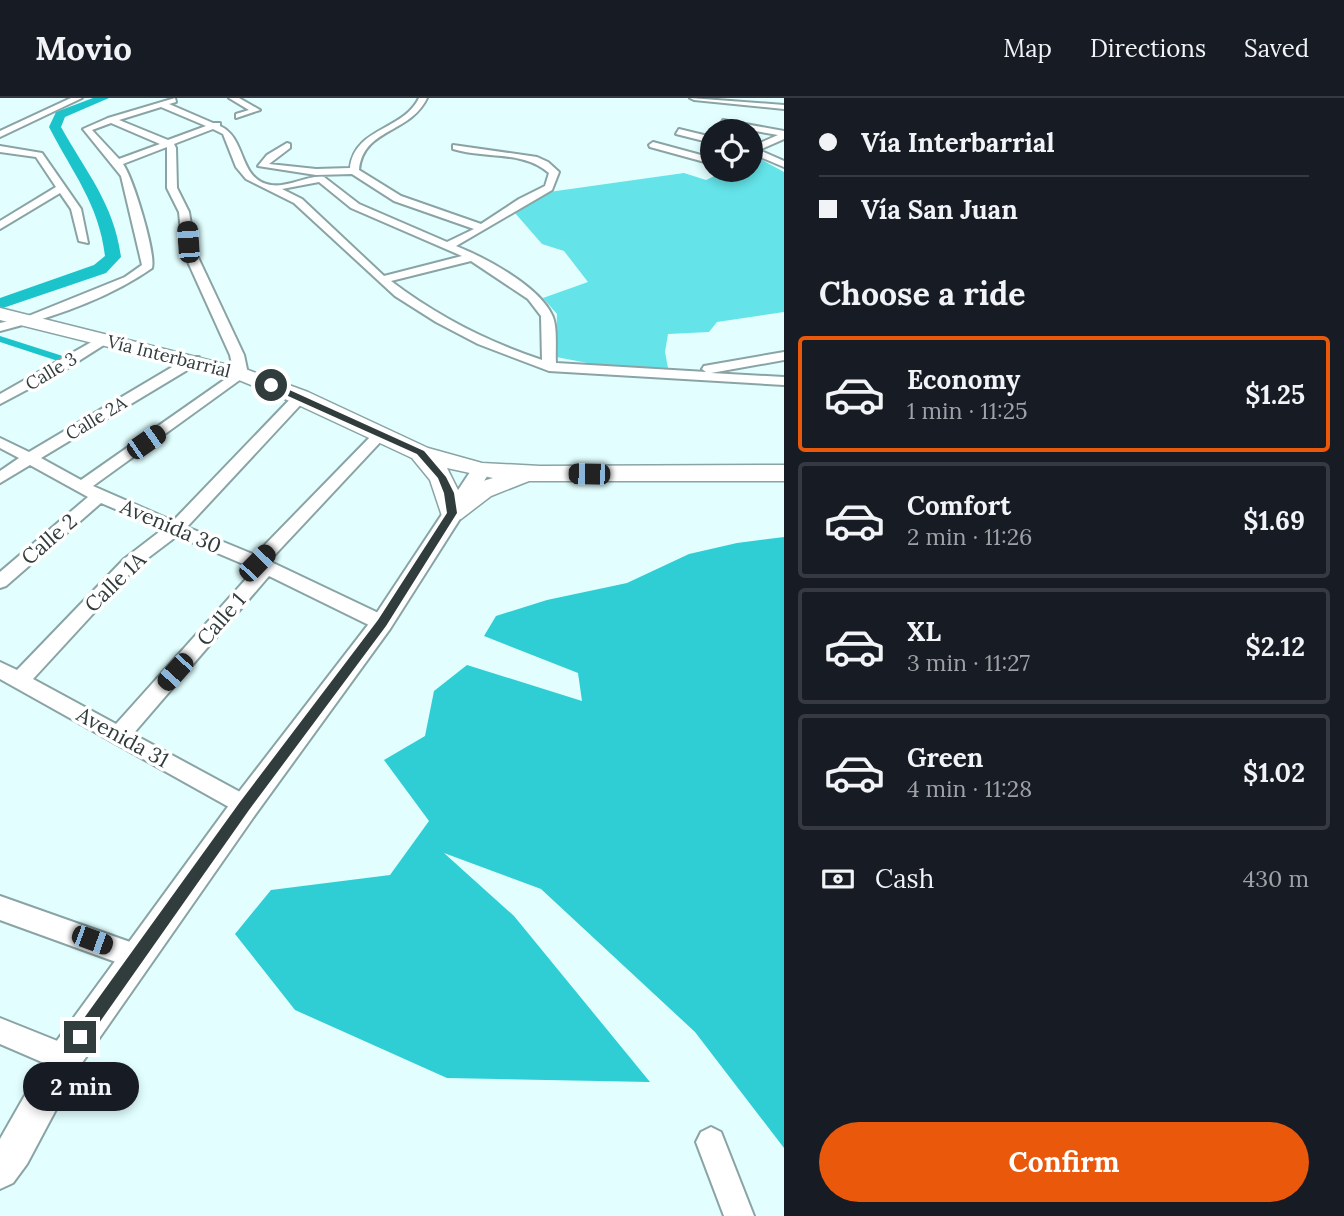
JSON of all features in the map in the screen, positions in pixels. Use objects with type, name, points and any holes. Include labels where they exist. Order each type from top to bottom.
[{"type":"main road","name":"Vía Interbarrial","points":[[13,320],[194,360],[241,374],[300,397],[379,436],[421,453],[481,470],[540,474],[784,473]]},
{"type":"main road","points":[[421,453],[442,477],[449,493],[452,513],[482,491],[508,481],[540,474]]},
{"type":"street","points":[[0,134],[78,98]]},
{"type":"street","points":[[13,320],[129,279],[148,266],[146,243],[135,213],[131,186],[117,163],[87,129],[178,98]]},
{"type":"street","points":[[233,98],[257,110],[239,116]]},
{"type":"street","points":[[354,171],[356,152],[363,144],[415,111],[423,98]]},
{"type":"street","points":[[694,98],[784,107]]},
{"type":"street","points":[[162,104],[217,125],[232,137],[238,161],[245,174],[256,182],[298,201],[382,280],[467,333],[519,357],[549,367],[784,382]]},
{"type":"street","points":[[36,117],[31,138],[39,156],[56,177],[60,190],[76,209],[85,241]]},
{"type":"street","points":[[111,120],[169,144]]},
{"type":"street","points":[[117,163],[217,125]]},
{"type":"street","points":[[763,131],[784,135]]},
{"type":"street","points":[[679,132],[700,137]]},
{"type":"street","points":[[763,144],[784,135]]},
{"type":"street","points":[[169,144],[173,157],[170,173],[172,188],[184,212],[189,251],[237,355],[241,374]]},
{"type":"street","points":[[653,145],[700,157]]},
{"type":"street","points":[[287,146],[270,157],[263,166],[318,175],[355,206],[473,257],[511,281],[542,306],[550,325],[549,367]]},
{"type":"street","points":[[448,247],[483,229],[523,201],[549,188],[554,172],[541,160],[529,156],[479,155],[456,147]]},
{"type":"street","points":[[0,157],[5,150],[39,156]]},
{"type":"street","points":[[763,155],[784,164]]},
{"type":"street","points":[[354,171],[373,185],[430,212],[483,229]]},
{"type":"street","points":[[273,188],[318,175],[369,171]]},
{"type":"street","points":[[0,226],[60,190]]},
{"type":"street","points":[[0,212],[18,216]]},
{"type":"street","points":[[382,280],[473,257]]},
{"type":"street","name":"Calle 3","points":[[0,400],[102,340]]},
{"type":"street","points":[[680,374],[784,356]]},
{"type":"street","name":"Calle 2A","points":[[0,478],[194,360]]},
{"type":"street","name":"Calle 2","points":[[82,487],[241,374]]},
{"type":"street","name":"Calle 1A","points":[[20,680],[130,563],[176,528],[300,397]]},
{"type":"street","name":"Calle 1","points":[[120,734],[262,565],[379,436]]},
{"type":"street","name":"Avenida 30","points":[[0,442],[99,496],[262,565],[382,623]]},
{"type":"street","points":[[0,1170],[14,1151],[65,1058],[245,806],[382,623],[481,470]]},
{"type":"street","name":"Calle 2","points":[[0,582],[99,496]]},
{"type":"street","name":"Avenida 31","points":[[0,670],[120,734],[245,806]]},
{"type":"street","points":[[0,908],[138,957]]},
{"type":"street","points":[[0,1031],[65,1058]]},
{"type":"street","points":[[711,1142],[739,1216]]},
{"type":"shaded area","points":[[763,161],[784,172],[784,312],[717,322],[709,332],[668,334],[665,352],[668,368],[603,366],[556,357],[557,314],[543,298],[588,282],[564,251],[542,244],[515,213],[549,192],[684,173],[700,178],[700,182],[763,182]]},
{"type":"shaded area","points":[[784,537],[784,1148],[695,1032],[541,889],[444,853],[514,916],[650,1082],[447,1078],[295,1010],[235,934],[271,890],[390,875],[429,821],[384,760],[425,736],[434,691],[467,665],[582,701],[578,673],[484,636],[496,616],[547,600],[627,583],[689,554],[737,543]]},
{"type":"waterway","points":[[0,304],[100,269],[113,257],[106,218],[99,202],[55,127],[60,115],[103,98]]},
{"type":"waterway","points":[[0,339],[65,360]]},
{"type":"route","points":[[80,1037],[245,806],[382,623],[452,513],[449,493],[442,477],[421,453],[271,385]]}]
